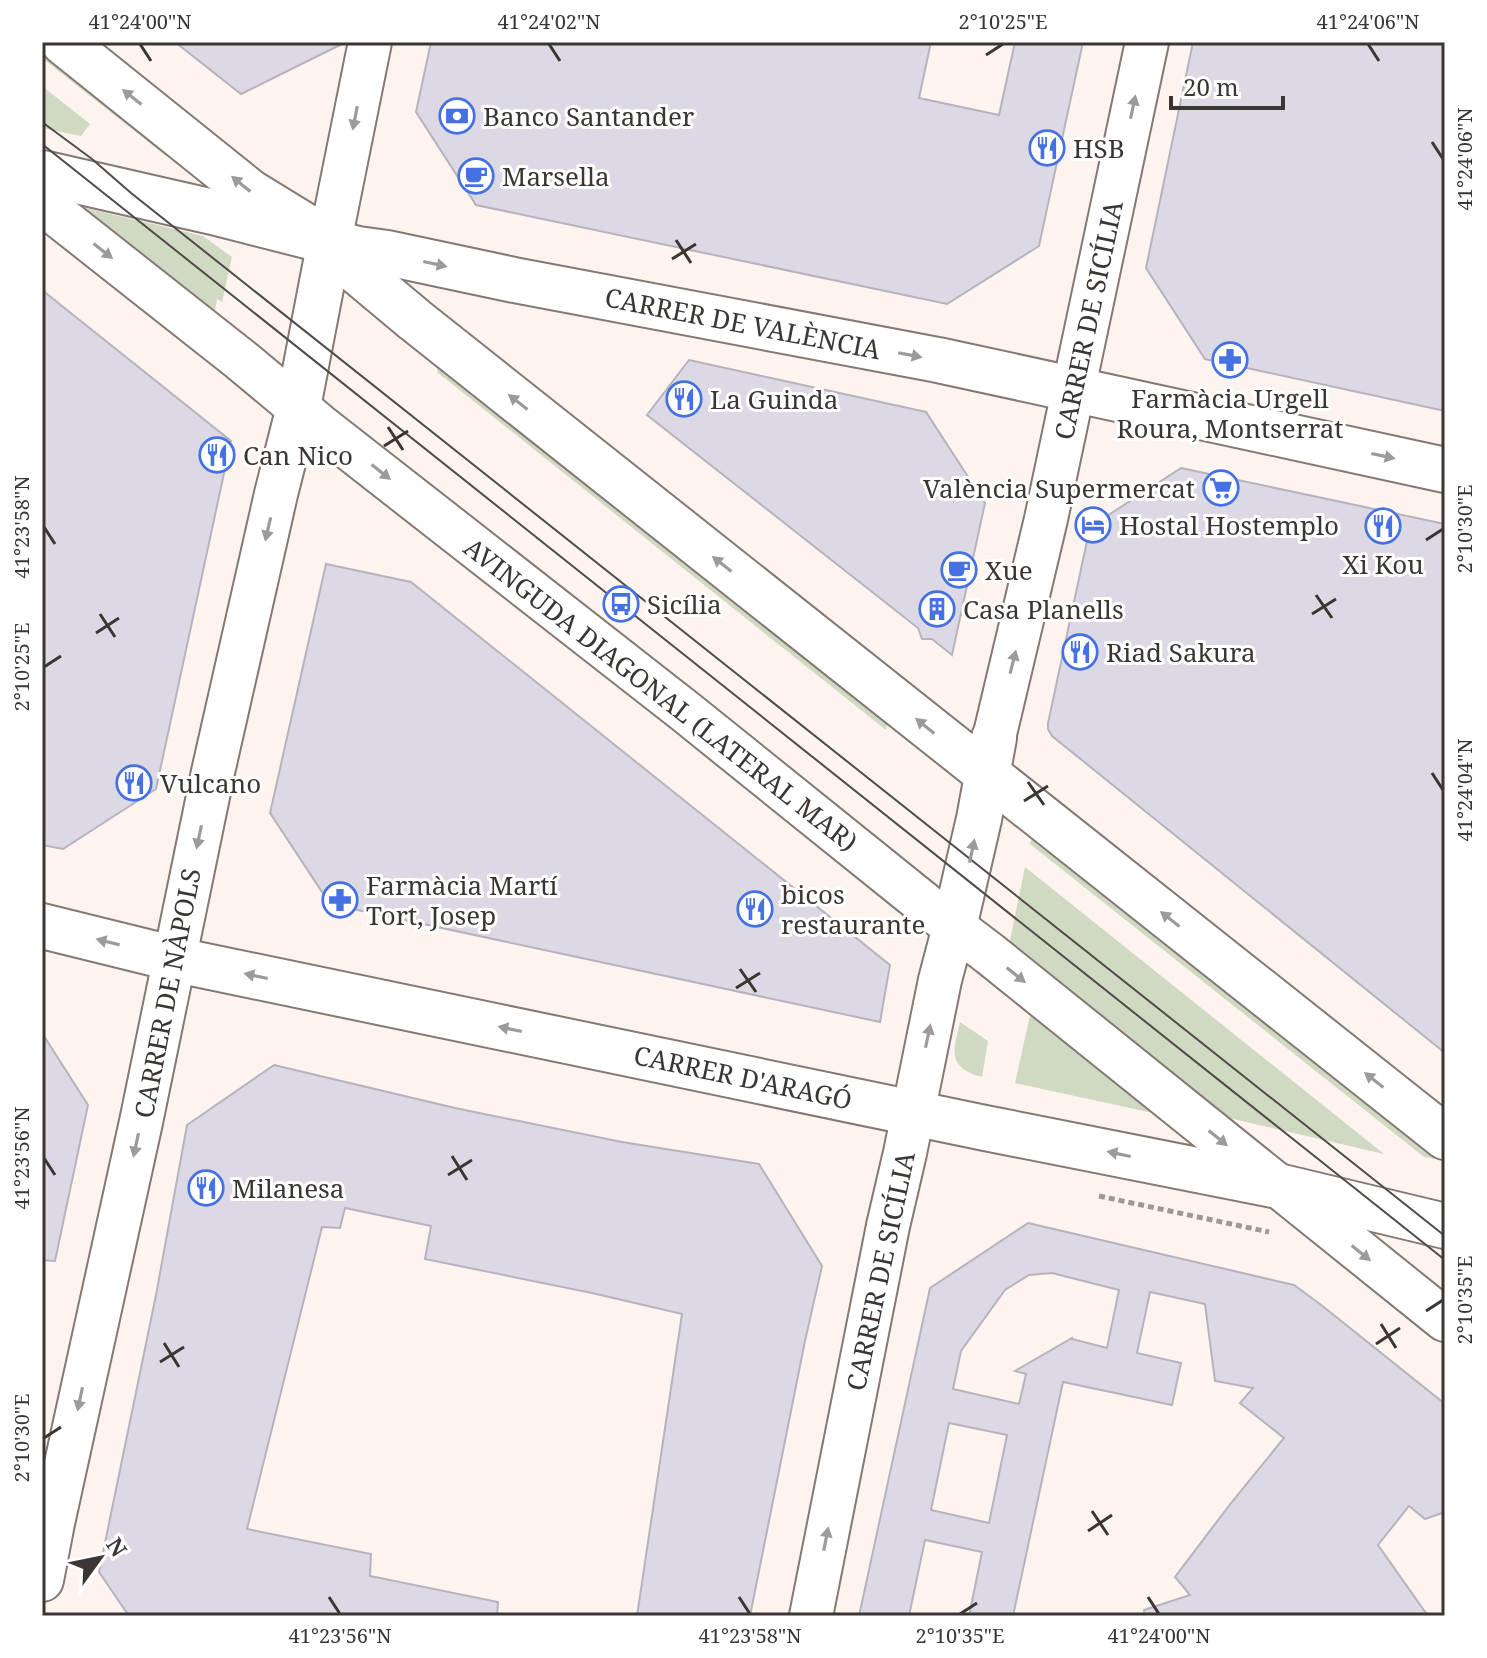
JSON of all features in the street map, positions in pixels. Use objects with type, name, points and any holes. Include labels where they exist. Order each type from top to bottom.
[{"type":"main road","points":[[63,42],[250,192],[330,241],[354,269],[415,320],[943,740],[991,755],[1063,835],[1445,1137]]},
{"type":"main road","name":"CARRER DE VALÈNCIA","points":[[42,173],[330,241],[514,280],[883,349],[1445,470]]},
{"type":"main road","points":[[298,407],[330,241]]},
{"type":"main road","points":[[954,927],[991,755]]},
{"type":"main road","name":"CARRER D'ARAGÓ","points":[[42,926],[173,959],[1278,1186],[1445,1226]]},
{"type":"street","points":[[330,241],[370,42]]},
{"type":"street","name":"CARRER DE SICÍLIA","points":[[991,755],[1046,519],[1147,42]]},
{"type":"street","name":"AVINGUDA DIAGONAL (LATERAL MAR)","points":[[42,203],[1002,963],[1445,1320]]},
{"type":"street","name":"CARRER DE NÀPOLS","points":[[42,1580],[213,772],[298,407]]},
{"type":"street","name":"CARRER DE SICÍLIA","points":[[811,1616],[888,1226],[954,927]]},
{"type":"path","points":[[1099,1196],[1270,1232]]},
{"type":"green space","points":[[42,43],[193,163],[166,156],[42,58]]},
{"type":"green space","points":[[42,86],[90,124],[81,136],[42,128]]},
{"type":"green space","points":[[81,207],[203,236],[232,257],[222,302],[217,299],[214,316],[80,210]]},
{"type":"green space","points":[[439,357],[889,715],[886,730],[437,372]]},
{"type":"green space","points":[[1034,830],[1445,1157],[1445,1161],[1424,1157],[1030,844]]},
{"type":"green space","points":[[1025,867],[1384,1154],[1216,1115],[1008,950]]},
{"type":"green space","points":[[1032,1006],[1157,1111],[1153,1113],[1015,1083]]},
{"type":"green space","points":[[960,1022],[988,1041],[982,1077],[963,1068],[955,1057]]},
{"type":"building","points":[[175,42],[346,42],[241,94]]},
{"type":"building","points":[[431,42],[931,42],[919,98],[999,115],[1015,42],[1083,42],[1039,246],[947,304],[476,205],[416,112]]},
{"type":"building","points":[[1193,42],[1445,42],[1445,411],[1205,359],[1146,268]]},
{"type":"building","points":[[42,290],[231,441],[156,789],[63,849],[42,845]]},
{"type":"building","points":[[689,360],[926,412],[985,503],[952,655],[932,639],[922,639],[918,628],[647,415]]},
{"type":"building","points":[[1181,468],[1445,524],[1445,1053],[1052,736],[1048,729],[1090,527]]},
{"type":"building","points":[[326,564],[411,582],[890,965],[880,1022],[330,904],[270,813]]},
{"type":"building","points":[[42,1033],[88,1105],[55,1261],[42,1260]]},
{"type":"building","points":[[274,1065],[455,1108],[622,1142],[759,1164],[822,1266],[750,1616],[637,1616],[682,1314],[425,1259],[431,1226],[345,1208],[340,1228],[322,1227],[247,1529],[371,1554],[370,1576],[498,1602],[497,1616],[129,1616],[99,1572],[156,1295],[187,1125]]},
{"type":"building","points":[[1028,1223],[1294,1285],[1445,1404],[1445,1512],[1425,1519],[1409,1506],[1378,1545],[1428,1616],[1145,1616],[1144,1610],[1190,1595],[1175,1577],[1284,1438],[1240,1403],[1253,1388],[1215,1381],[1205,1304],[1150,1292],[1137,1353],[1181,1363],[1172,1405],[1063,1382],[1013,1616],[969,1616],[982,1552],[925,1540],[909,1616],[859,1616],[930,1288]],"holes":[[[1052,1273],[1119,1290],[1107,1348],[1072,1338],[1015,1371],[1026,1374],[1019,1404],[953,1389],[961,1351],[1005,1290],[1029,1275]],[[949,1423],[1007,1435],[989,1523],[931,1510]]]},
{"type":"tram line","points":[[42,122],[1445,1236]]},
{"type":"tram line","points":[[42,144],[1445,1260]]},
{"type":"place","name":"Banco Santander","points":[[457,116]]},
{"type":"place","name":"HSB","points":[[1047,148]]},
{"type":"place","name":"Marsella","points":[[476,176]]},
{"type":"place","name":"Farmàcia Urgell Roura, Montserrat","points":[[1230,360]]},
{"type":"place","name":"La Guinda","points":[[684,399]]},
{"type":"place","name":"Can Nico","points":[[217,455]]},
{"type":"place","name":"València Supermercat","points":[[1221,488]]},
{"type":"place","name":"Hostal Hostemplo","points":[[1093,525]]},
{"type":"place","name":"Xi Kou","points":[[1383,526]]},
{"type":"place","name":"Xue","points":[[959,570]]},
{"type":"place","name":"Sicília","points":[[621,604]]},
{"type":"place","name":"Casa Planells","points":[[937,609]]},
{"type":"place","name":"Riad Sakura","points":[[1080,652]]},
{"type":"place","name":"Vulcano","points":[[134,783]]},
{"type":"place","name":"Farmàcia Martí Tort, Josep","points":[[340,900]]},
{"type":"place","name":"bicos restaurante","points":[[755,909]]},
{"type":"place","name":"Milanesa","points":[[206,1188]]}]
